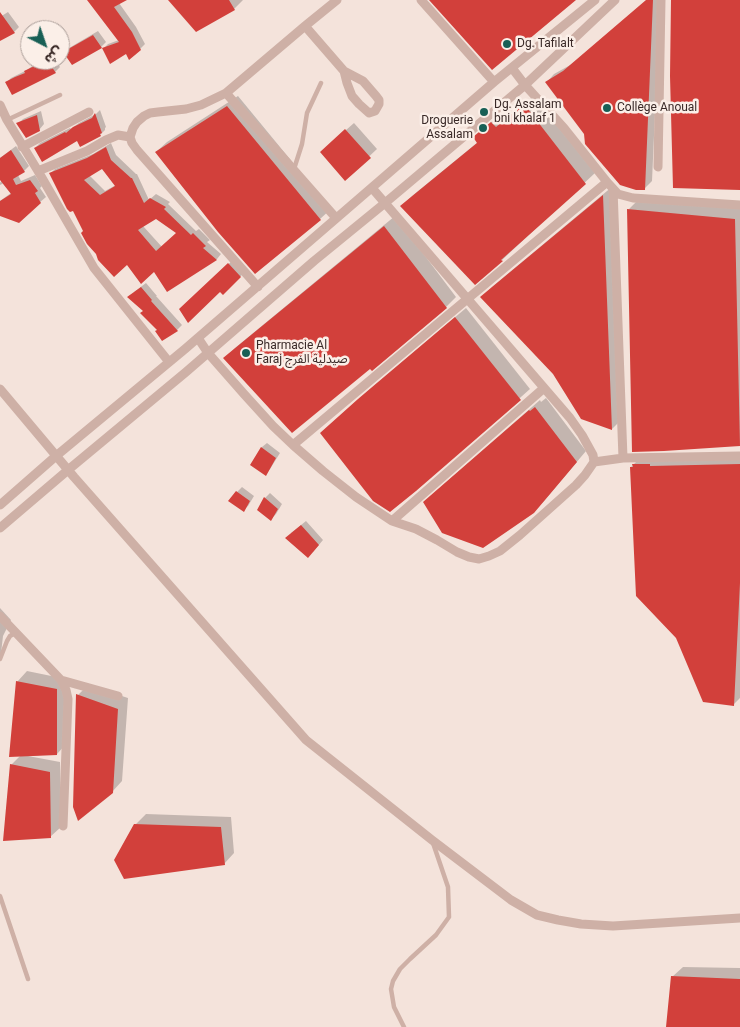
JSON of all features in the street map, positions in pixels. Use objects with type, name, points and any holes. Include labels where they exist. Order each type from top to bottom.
[{"type":"street","points":[[258,287],[136,150],[130,137],[137,122],[150,113],[186,110],[226,93],[337,0]]},
{"type":"street","points":[[422,0],[494,82]]},
{"type":"street","points":[[0,505],[258,287],[494,82],[595,0]]},
{"type":"street","points":[[0,528],[525,84],[615,0]]},
{"type":"street","points":[[658,167],[661,0]]},
{"type":"street","points":[[305,26],[344,71],[363,81],[376,96],[379,104],[375,111],[369,113],[352,96],[344,71]]},
{"type":"street","points":[[512,68],[618,194],[633,198],[740,204]]},
{"type":"street","points":[[226,93],[336,218]]},
{"type":"street","points":[[0,106],[22,147],[94,268],[169,362]]},
{"type":"street","points":[[22,147],[89,112]]},
{"type":"street","points":[[38,171],[87,151],[118,135],[130,137]]},
{"type":"street","points":[[293,445],[467,299],[610,185]]},
{"type":"street","points":[[610,185],[623,458]]},
{"type":"street","points":[[198,338],[208,353],[273,426],[293,445],[343,486],[392,521],[416,529],[457,552],[480,559],[500,551],[514,540],[586,475],[594,462],[591,449],[570,418],[372,188]]},
{"type":"street","points":[[392,521],[544,388]]},
{"type":"street","points":[[0,389],[68,470],[306,740],[511,900],[537,915],[581,924],[613,926],[740,918]]},
{"type":"street","points":[[594,462],[623,458],[740,456]]},
{"type":"street","points":[[0,616],[61,680],[66,690],[68,700],[63,826]]},
{"type":"street","points":[[61,680],[118,696]]},
{"type":"lane","points":[[294,170],[302,144],[307,113],[321,83]]},
{"type":"lane","points":[[7,120],[60,96]]},
{"type":"lane","points":[[0,659],[7,641],[15,633]]},
{"type":"lane","points":[[404,1027],[394,1007],[390,990],[393,981],[400,969],[436,935],[449,917],[448,887],[432,840]]},
{"type":"lane","points":[[0,896],[28,979]]},
{"type":"building","points":[[87,0],[127,0],[114,7],[132,32],[141,50],[129,60],[126,54],[110,64],[102,48],[119,42]]},
{"type":"building","points":[[168,0],[229,0],[235,10],[196,32]]},
{"type":"building","points":[[429,0],[576,0],[492,70]]},
{"type":"building","name":"Collège Anoual","points":[[646,0],[653,0],[645,190],[636,190],[620,185],[585,144],[584,134],[545,82],[563,71]]},
{"type":"building","points":[[671,0],[740,0],[740,190],[673,188],[670,76]]},
{"type":"building","points":[[0,12],[15,33],[0,41]]},
{"type":"building","points":[[93,35],[102,48],[72,65],[70,62],[70,48]]},
{"type":"building","points":[[54,70],[56,73],[12,95],[5,82],[25,73],[24,71]]},
{"type":"building","points":[[524,104],[586,184],[475,285],[400,206],[477,143],[473,137],[491,122],[496,127]]},
{"type":"building","points":[[227,106],[321,220],[255,274],[218,232],[155,152]]},
{"type":"building","points":[[95,113],[102,133],[100,134],[101,136],[80,147],[77,141],[42,162],[34,148],[66,133],[73,127],[92,118]]},
{"type":"building","points":[[37,115],[40,131],[26,138],[16,123]]},
{"type":"building","points":[[345,129],[371,158],[345,181],[320,152]]},
{"type":"building","points":[[106,147],[111,160],[132,178],[144,203],[150,198],[166,207],[164,209],[191,235],[193,233],[206,246],[203,248],[217,260],[167,292],[154,272],[141,284],[127,265],[114,277],[98,260],[96,254],[87,244],[73,211],[70,212],[67,209],[49,173],[87,158]],"holes":[[[102,169],[115,186],[100,195],[84,180]],[[156,219],[176,233],[156,251],[138,230]]]},
{"type":"building","points":[[11,150],[25,172],[13,179],[16,185],[30,180],[38,191],[35,193],[41,203],[19,223],[0,216],[0,201],[11,194],[0,180],[0,158]]},
{"type":"building","points":[[603,195],[612,430],[581,419],[553,374],[480,297]]},
{"type":"building","points":[[627,209],[735,219],[740,446],[632,452]]},
{"type":"building","points":[[384,226],[447,308],[372,371],[370,369],[292,433],[223,358]]},
{"type":"building","points":[[228,263],[241,277],[223,295],[220,292],[188,323],[179,309]]},
{"type":"building","points":[[141,287],[178,331],[162,341],[155,331],[157,330],[140,313],[143,311],[127,297]]},
{"type":"building","points":[[455,317],[521,400],[390,512],[373,501],[320,433]]},
{"type":"building","points":[[535,407],[577,462],[534,513],[483,548],[442,533],[423,502],[529,410]]},
{"type":"building","points":[[261,447],[276,458],[266,476],[250,465]]},
{"type":"building","points":[[632,464],[650,464],[650,466],[740,464],[740,583],[734,706],[703,702],[676,638],[636,596],[630,467],[633,467]]},
{"type":"building","points":[[236,491],[250,501],[244,512],[228,501]]},
{"type":"building","points":[[264,497],[278,509],[271,521],[257,510]]},
{"type":"building","points":[[301,525],[319,545],[308,558],[285,538]]},
{"type":"building","points":[[16,681],[57,689],[57,755],[9,757]]},
{"type":"building","points":[[76,694],[118,709],[113,793],[78,821],[73,807]]},
{"type":"building","points":[[10,764],[50,772],[51,838],[3,841]]},
{"type":"building","points":[[134,824],[221,827],[225,865],[124,879],[114,860]]},
{"type":"building","points":[[671,976],[740,979],[740,1027],[666,1027]]},
{"type":"place","name":"Dg. Tafilalt","points":[[507,44]]},
{"type":"place","name":"Collège Anoual","points":[[607,108]]},
{"type":"place","name":"Dg. Assalam bni khalaf 1","points":[[484,112]]},
{"type":"place","name":"Droguerie Assalam","points":[[483,128]]},
{"type":"place","name":"Pharmacie Al Faraj صيدلية الفرج","points":[[246,353]]}]
